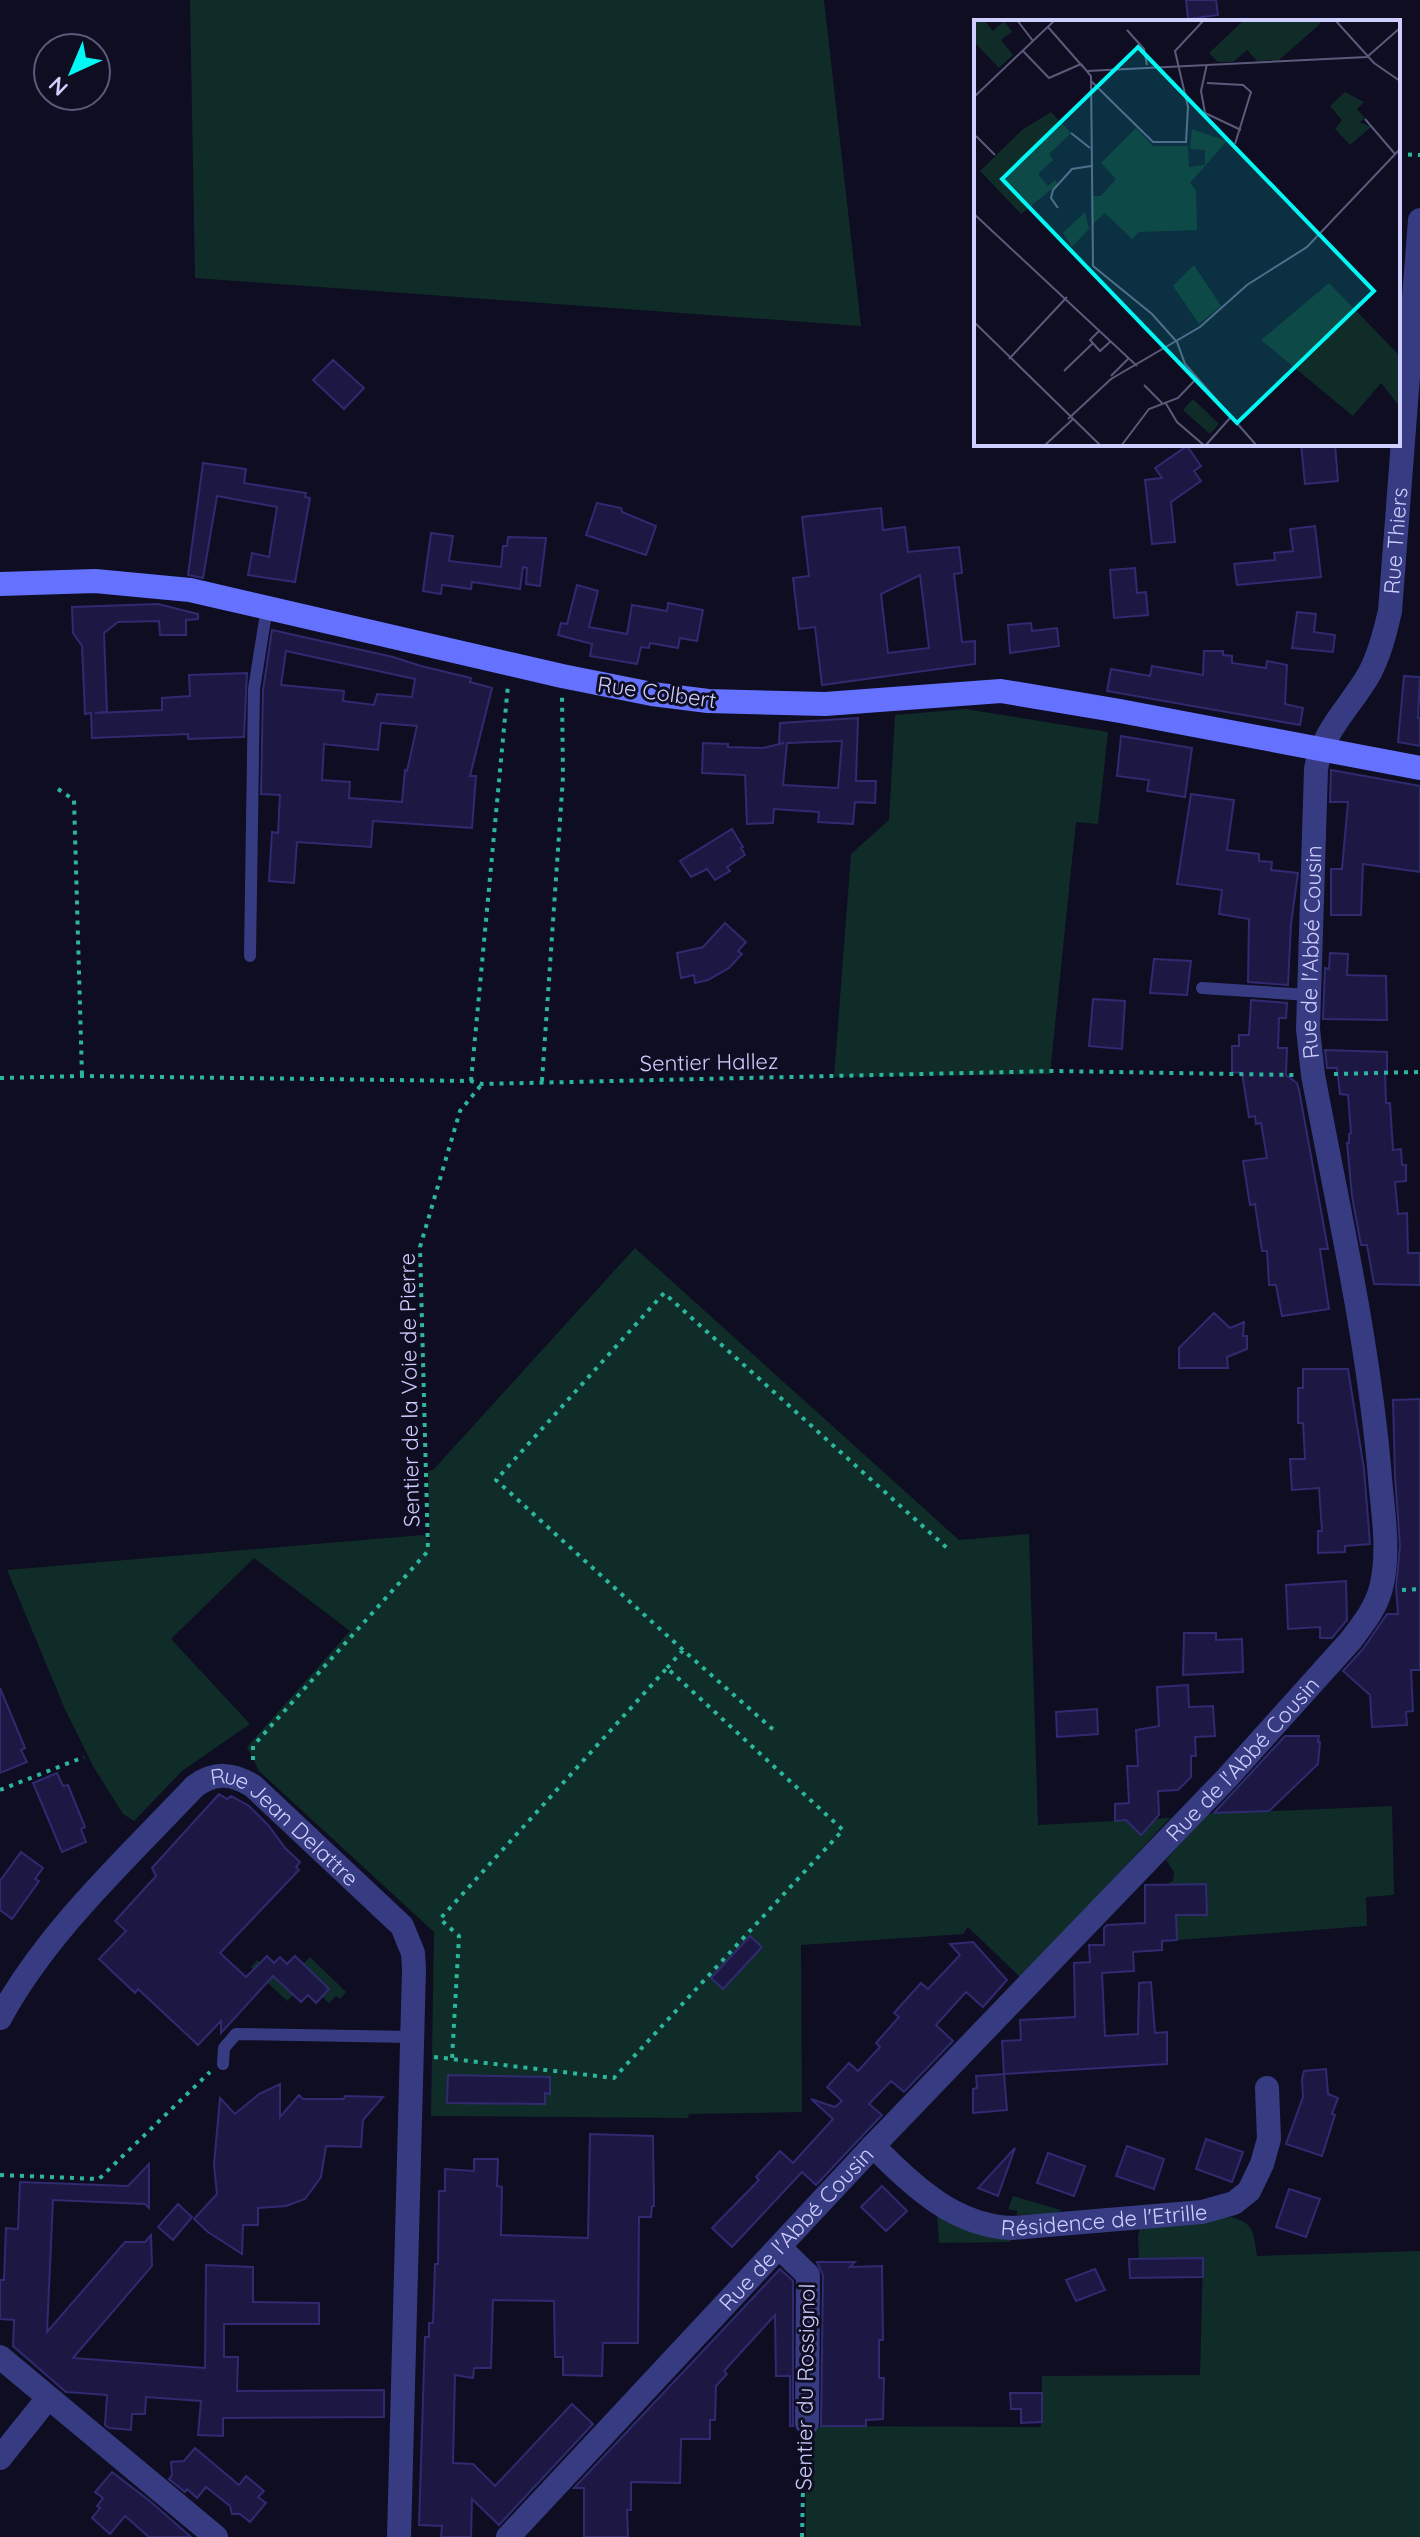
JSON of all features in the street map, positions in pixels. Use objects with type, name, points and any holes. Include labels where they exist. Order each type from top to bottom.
[{"type":"main road","name":"Rue Colbert","points":[[0,584],[59,581],[131,583],[190,590],[652,694],[759,704],[825,704],[1001,691],[1420,768]]},
{"type":"street","name":"Rue Thiers","points":[[1320,748],[1369,674],[1386,627],[1411,457],[1420,220]]},
{"type":"street","name":"Rue de l'Abbé Cousin","points":[[508,2537],[873,2146],[1227,1778],[1351,1640],[1374,1606],[1383,1579],[1385,1549],[1378,1450],[1364,1346],[1308,1041],[1316,769],[1320,748]]},
{"type":"street","name":"Rue Jean Delattre","points":[[0,2018],[49,1943],[195,1786],[205,1778],[217,1775],[234,1776],[253,1786],[402,1926],[413,1953],[399,2537]]},
{"type":"street","name":"Résidence de l'Etrille","points":[[873,2146],[922,2193],[956,2214],[992,2226],[1013,2228],[1202,2212],[1234,2203],[1249,2191],[1256,2180],[1269,2139],[1267,2088]]},
{"type":"street","name":"Sentier du Rossignol","points":[[780,2248],[808,2275],[807,2423]]},
{"type":"street","points":[[0,2357],[216,2537]]},
{"type":"street","points":[[0,2458],[48,2398]]},
{"type":"lane","points":[[250,956],[254,689],[267,607]]},
{"type":"lane","points":[[1202,988],[1309,995]]},
{"type":"lane","points":[[223,2064],[224,2048],[236,2034],[412,2046]]},
{"type":"path","points":[[1400,154],[1420,155]]},
{"type":"path","points":[[471,1081],[508,681],[522,684],[525,667]]},
{"type":"path","points":[[542,1081],[563,777],[562,676]]},
{"type":"path","points":[[58,789],[74,800],[82,1076]]},
{"type":"path","name":"Sentier Hallez","points":[[0,1078],[82,1076],[471,1081],[482,1084],[1053,1071],[1313,1075],[1420,1072]]},
{"type":"path","name":"Sentier de la Voie de Pierre","points":[[253,1786],[253,1746],[428,1551],[420,1247],[460,1111],[482,1084]]},
{"type":"path","points":[[777,1733],[496,1480],[664,1293],[947,1548]]},
{"type":"path","points":[[452,2059],[459,1936],[440,1919],[683,1650]]},
{"type":"path","points":[[412,2046],[452,2059],[614,2078],[843,1830],[667,1668]]},
{"type":"path","points":[[0,1790],[84,1757]]},
{"type":"path","points":[[0,2175],[99,2179],[211,2071],[223,2064]]},
{"type":"path","name":"Sentier du Rossignol","points":[[802,2537],[804,2427],[807,2423]]},
{"type":"green space","points":[[190,0],[824,0],[861,326],[195,278]]},
{"type":"green space","points":[[965,709],[1108,732],[1098,824],[1076,822],[1050,1074],[834,1077],[851,854],[889,820],[895,715]]},
{"type":"green space","points":[[635,1248],[959,1540],[1029,1534],[1038,1825],[1170,1818],[1021,1978],[968,1927],[963,1934],[801,1945],[802,2112],[689,2114],[688,2118],[431,2116],[434,1932],[259,1771],[247,1747],[350,1631],[254,1558],[171,1639],[250,1724],[182,1771],[134,1821],[123,1814],[93,1766],[64,1707],[7,1570],[423,1535],[430,1541],[428,1471],[433,1470]]},
{"type":"green space","points":[[1392,1806],[1394,1895],[1366,1897],[1367,1926],[1177,1940],[1144,1931],[1144,1895],[1173,1881],[1174,1872],[1166,1860],[1207,1814]]},
{"type":"green space","points":[[267,1955],[274,1962],[280,1957],[287,1963],[295,1956],[303,1964],[310,1957],[346,1992],[340,1999],[336,1996],[329,2003],[322,1997],[316,2003],[308,1995],[301,2002],[293,1995],[287,2001],[251,1967]]},
{"type":"green space","points":[[1013,2196],[1061,2210],[1059,2213],[1017,2215],[1017,2211],[1008,2209]]},
{"type":"green space","points":[[937,2214],[1014,2235],[1010,2242],[939,2243]]},
{"type":"green space","points":[[1231,2217],[1252,2230],[1257,2256],[1420,2251],[1420,2537],[806,2537],[806,2426],[1041,2427],[1042,2376],[1200,2375],[1203,2258],[1139,2258],[1138,2236],[1141,2224]]},
{"type":"building","points":[[1186,0],[1216,0],[1218,15],[1188,19]]},
{"type":"building","points":[[333,360],[364,388],[344,409],[313,380]]},
{"type":"building","points":[[1187,446],[1201,466],[1194,471],[1201,481],[1171,502],[1175,542],[1152,544],[1145,480],[1162,478],[1155,468]]},
{"type":"building","points":[[1301,446],[1335,446],[1338,481],[1305,484]]},
{"type":"building","points":[[203,463],[246,469],[244,483],[306,493],[305,497],[310,498],[295,582],[248,575],[252,553],[269,557],[277,507],[217,496],[203,578],[188,575]]},
{"type":"building","points":[[597,503],[621,508],[622,512],[656,526],[646,555],[586,535]]},
{"type":"building","points":[[881,508],[883,530],[905,527],[908,552],[959,547],[962,573],[954,574],[962,642],[975,641],[975,664],[822,685],[815,627],[799,629],[793,578],[809,576],[802,517]],"holes":[[[920,575],[929,648],[888,653],[881,594]]]},
{"type":"building","points":[[1315,526],[1321,577],[1237,585],[1234,564],[1275,560],[1274,553],[1293,551],[1290,529]]},
{"type":"building","points":[[431,533],[453,536],[449,561],[501,567],[503,546],[507,546],[508,537],[546,538],[540,586],[526,584],[527,568],[523,567],[520,589],[472,582],[471,589],[442,585],[441,594],[423,591]]},
{"type":"building","points":[[1135,568],[1137,593],[1146,592],[1148,615],[1114,618],[1110,570]]},
{"type":"building","points":[[577,585],[598,591],[589,627],[627,634],[632,605],[667,611],[668,603],[703,610],[697,641],[680,638],[678,648],[650,643],[649,648],[641,647],[637,664],[590,656],[592,644],[558,635],[561,623],[567,624]]},
{"type":"building","points":[[158,604],[198,614],[198,619],[186,620],[186,635],[160,635],[159,621],[118,622],[104,633],[107,712],[95,713],[162,710],[162,698],[190,696],[189,675],[247,673],[244,737],[188,739],[188,734],[92,738],[91,713],[85,714],[82,646],[73,633],[72,607]]},
{"type":"building","points":[[1297,612],[1316,614],[1314,632],[1335,635],[1333,652],[1292,648]]},
{"type":"building","points":[[1031,623],[1032,631],[1057,628],[1059,646],[1010,653],[1008,625]]},
{"type":"building","points":[[272,630],[393,657],[471,678],[470,682],[492,688],[470,776],[476,776],[472,828],[373,821],[371,847],[297,842],[294,883],[269,881],[272,832],[278,833],[280,795],[261,794],[263,690]],"holes":[[[286,651],[415,679],[412,697],[377,694],[374,705],[343,701],[344,691],[281,685]],[[381,723],[417,726],[405,770],[402,802],[349,798],[350,782],[322,780],[324,744],[378,750]]]},
{"type":"building","points":[[1204,651],[1223,651],[1223,655],[1232,656],[1232,663],[1266,668],[1267,661],[1287,665],[1285,704],[1303,708],[1300,725],[1107,691],[1111,669],[1150,676],[1152,666],[1203,675]]},
{"type":"building","points":[[1404,676],[1420,677],[1420,746],[1398,742]]},
{"type":"building","points":[[858,718],[856,781],[876,781],[875,803],[855,802],[853,824],[818,822],[819,812],[774,809],[773,823],[747,824],[745,775],[702,773],[703,743],[763,748],[784,743],[779,744],[780,723]],"holes":[[[842,741],[838,788],[783,785],[787,743]]]},
{"type":"building","points":[[1121,736],[1192,748],[1185,797],[1147,791],[1149,780],[1117,776]]},
{"type":"building","points":[[1331,770],[1420,786],[1420,872],[1363,864],[1361,915],[1331,915],[1331,869],[1342,869],[1348,802],[1330,802]]},
{"type":"building","points":[[1191,794],[1234,800],[1227,850],[1259,854],[1259,861],[1272,862],[1271,870],[1298,873],[1291,924],[1288,985],[1248,982],[1249,919],[1219,914],[1222,890],[1177,884]]},
{"type":"building","points":[[732,829],[745,855],[727,867],[730,871],[715,880],[707,869],[691,877],[680,861]]},
{"type":"building","points":[[725,923],[746,942],[738,951],[742,954],[729,968],[708,980],[695,983],[694,975],[681,978],[677,953],[703,947]]},
{"type":"building","points":[[1330,953],[1348,954],[1347,975],[1386,976],[1387,1020],[1323,1019],[1325,968],[1329,969]]},
{"type":"building","points":[[1154,959],[1191,961],[1187,995],[1150,993]]},
{"type":"building","points":[[1093,999],[1125,1001],[1122,1049],[1089,1046]]},
{"type":"building","points":[[1251,1000],[1287,1003],[1286,1018],[1279,1018],[1278,1048],[1287,1048],[1286,1075],[1297,1083],[1299,1090],[1328,1249],[1320,1249],[1329,1309],[1282,1316],[1276,1285],[1269,1285],[1267,1251],[1262,1251],[1255,1204],[1250,1205],[1243,1161],[1267,1158],[1261,1123],[1256,1124],[1255,1116],[1249,1117],[1242,1073],[1232,1072],[1232,1046],[1239,1046],[1239,1035],[1249,1035]]},
{"type":"building","points":[[1325,1050],[1387,1052],[1386,1103],[1390,1103],[1393,1150],[1401,1149],[1402,1165],[1406,1165],[1406,1181],[1395,1182],[1398,1214],[1407,1213],[1408,1253],[1420,1253],[1420,1285],[1374,1284],[1367,1245],[1361,1245],[1352,1196],[1347,1143],[1351,1133],[1348,1095],[1340,1094],[1337,1068],[1327,1068]]},
{"type":"building","points":[[1214,1313],[1230,1328],[1244,1322],[1243,1336],[1247,1336],[1247,1349],[1227,1357],[1228,1368],[1179,1368],[1179,1348]]},
{"type":"building","points":[[1303,1369],[1348,1369],[1364,1469],[1370,1544],[1345,1546],[1345,1552],[1318,1553],[1318,1531],[1322,1531],[1319,1488],[1292,1490],[1290,1459],[1305,1459],[1303,1423],[1298,1423],[1298,1388],[1303,1388]]},
{"type":"building","points":[[1420,1399],[1420,1670],[1411,1670],[1413,1711],[1406,1712],[1407,1725],[1372,1727],[1370,1695],[1343,1671],[1387,1614],[1398,1614],[1396,1587],[1400,1546],[1393,1400]]},
{"type":"building","points":[[1346,1581],[1347,1620],[1332,1638],[1320,1638],[1320,1627],[1288,1629],[1286,1585]]},
{"type":"building","points":[[1184,1633],[1216,1633],[1216,1640],[1242,1639],[1243,1672],[1183,1675]]},
{"type":"building","points":[[1188,1685],[1189,1707],[1213,1706],[1215,1736],[1195,1737],[1196,1756],[1191,1756],[1191,1777],[1178,1790],[1158,1791],[1159,1815],[1141,1835],[1126,1820],[1115,1821],[1115,1804],[1129,1803],[1127,1766],[1138,1766],[1136,1730],[1159,1726],[1157,1687]]},
{"type":"building","points":[[0,1688],[25,1748],[21,1750],[27,1762],[0,1773]]},
{"type":"building","points":[[1097,1709],[1098,1734],[1057,1737],[1056,1712]]},
{"type":"building","points":[[1285,1736],[1319,1736],[1318,1764],[1269,1811],[1214,1813]]},
{"type":"building","points":[[57,1773],[63,1786],[68,1785],[85,1827],[81,1829],[86,1842],[62,1852],[33,1783]]},
{"type":"building","points":[[219,1794],[227,1799],[231,1796],[249,1806],[300,1862],[296,1867],[299,1870],[220,1953],[246,1977],[267,1956],[274,1963],[280,1957],[287,1964],[295,1956],[329,1989],[316,2003],[308,1995],[301,2002],[273,1976],[221,2033],[221,2021],[198,2045],[138,1989],[135,1993],[99,1959],[126,1931],[115,1921],[156,1876],[152,1868]]},
{"type":"building","points":[[21,1852],[43,1868],[35,1879],[39,1881],[12,1919],[0,1910],[0,1881]]},
{"type":"building","points":[[1206,1884],[1207,1915],[1176,1915],[1177,1940],[1162,1941],[1162,1950],[1133,1952],[1134,1971],[1102,1973],[1105,2036],[1138,2034],[1139,1983],[1151,1982],[1155,2033],[1167,2032],[1167,2064],[1004,2074],[1002,2041],[1021,2040],[1020,2020],[1075,2017],[1074,1963],[1090,1962],[1089,1945],[1104,1945],[1104,1928],[1107,1925],[1145,1923],[1145,1885]]},
{"type":"building","points":[[750,1936],[762,1947],[723,1989],[711,1978]]},
{"type":"building","points":[[973,1942],[1007,1980],[983,2007],[966,1992],[936,2025],[953,2041],[904,2092],[891,2081],[869,2104],[882,2115],[816,2185],[802,2172],[732,2247],[712,2228],[759,2180],[756,2177],[780,2151],[793,2163],[833,2119],[811,2099],[835,2107],[842,2101],[827,2087],[849,2063],[858,2071],[880,2047],[876,2043],[899,2017],[894,2013],[921,1983],[928,1989],[960,1955],[950,1944]]},
{"type":"building","points":[[1326,2069],[1328,2094],[1338,2098],[1322,2156],[1286,2144],[1303,2097],[1304,2071]]},
{"type":"building","points":[[1004,2074],[1007,2110],[973,2113],[976,2076]]},
{"type":"building","points":[[448,2075],[550,2077],[550,2094],[545,2093],[545,2104],[447,2103]]},
{"type":"building","points":[[280,2084],[280,2117],[299,2095],[303,2099],[383,2097],[363,2120],[361,2147],[326,2146],[321,2177],[305,2199],[286,2206],[258,2208],[258,2225],[243,2225],[242,2254],[194,2219],[217,2194],[214,2165],[220,2098],[235,2114],[259,2094]]},
{"type":"building","points":[[590,2134],[653,2136],[654,2206],[651,2217],[639,2217],[638,2343],[603,2343],[602,2376],[563,2375],[563,2357],[555,2357],[554,2301],[493,2300],[491,2368],[474,2368],[473,2378],[455,2375],[453,2463],[473,2464],[495,2486],[572,2404],[593,2424],[499,2525],[472,2499],[471,2537],[441,2537],[442,2526],[419,2525],[425,2337],[429,2337],[429,2323],[433,2323],[439,2191],[445,2191],[445,2169],[474,2171],[474,2159],[498,2159],[497,2186],[502,2187],[501,2235],[588,2238]]},
{"type":"building","points":[[1206,2139],[1243,2152],[1232,2182],[1196,2169]]},
{"type":"building","points":[[1127,2146],[1164,2159],[1154,2189],[1116,2176]]},
{"type":"building","points":[[1015,2148],[998,2196],[978,2188]]},
{"type":"building","points":[[1048,2153],[1085,2166],[1074,2196],[1037,2183]]},
{"type":"building","points":[[149,2164],[149,2208],[145,2204],[53,2200],[47,2332],[125,2242],[145,2242],[151,2235],[152,2266],[73,2358],[205,2368],[206,2265],[253,2267],[253,2302],[319,2303],[319,2324],[224,2324],[224,2357],[238,2357],[237,2391],[384,2390],[384,2417],[223,2418],[223,2436],[198,2435],[201,2401],[146,2397],[145,2414],[132,2414],[131,2430],[109,2428],[105,2425],[107,2395],[66,2392],[13,2346],[14,2320],[0,2319],[0,2280],[4,2280],[6,2228],[18,2229],[20,2182],[128,2186]]},
{"type":"building","points":[[882,2186],[907,2211],[886,2231],[861,2207]]},
{"type":"building","points":[[1289,2189],[1320,2199],[1306,2237],[1276,2227]]},
{"type":"building","points":[[178,2204],[192,2217],[173,2240],[158,2227]]},
{"type":"building","points":[[1203,2258],[1203,2277],[1130,2278],[1129,2259]]},
{"type":"building","points":[[817,2262],[855,2262],[850,2267],[882,2266],[883,2340],[879,2340],[879,2378],[884,2378],[883,2419],[866,2420],[866,2426],[821,2426],[823,2275]]},
{"type":"building","points":[[780,2269],[793,2281],[793,2426],[790,2426],[790,2376],[776,2376],[775,2315],[724,2371],[727,2374],[716,2386],[715,2420],[710,2420],[710,2439],[681,2439],[680,2483],[631,2482],[631,2510],[627,2510],[628,2537],[584,2537],[584,2488],[574,2488]]},
{"type":"building","points":[[1095,2269],[1105,2290],[1076,2301],[1066,2280]]},
{"type":"building","points":[[1010,2393],[1042,2393],[1042,2422],[1021,2423],[1021,2409],[1011,2409]]},
{"type":"building","points":[[195,2448],[239,2485],[246,2476],[264,2491],[258,2497],[266,2503],[250,2522],[240,2514],[232,2514],[230,2506],[206,2487],[197,2498],[169,2479],[172,2475],[171,2462],[184,2461]]},
{"type":"building","points":[[112,2472],[191,2537],[149,2537],[125,2516],[110,2534],[92,2518],[103,2498],[95,2492]]}]
